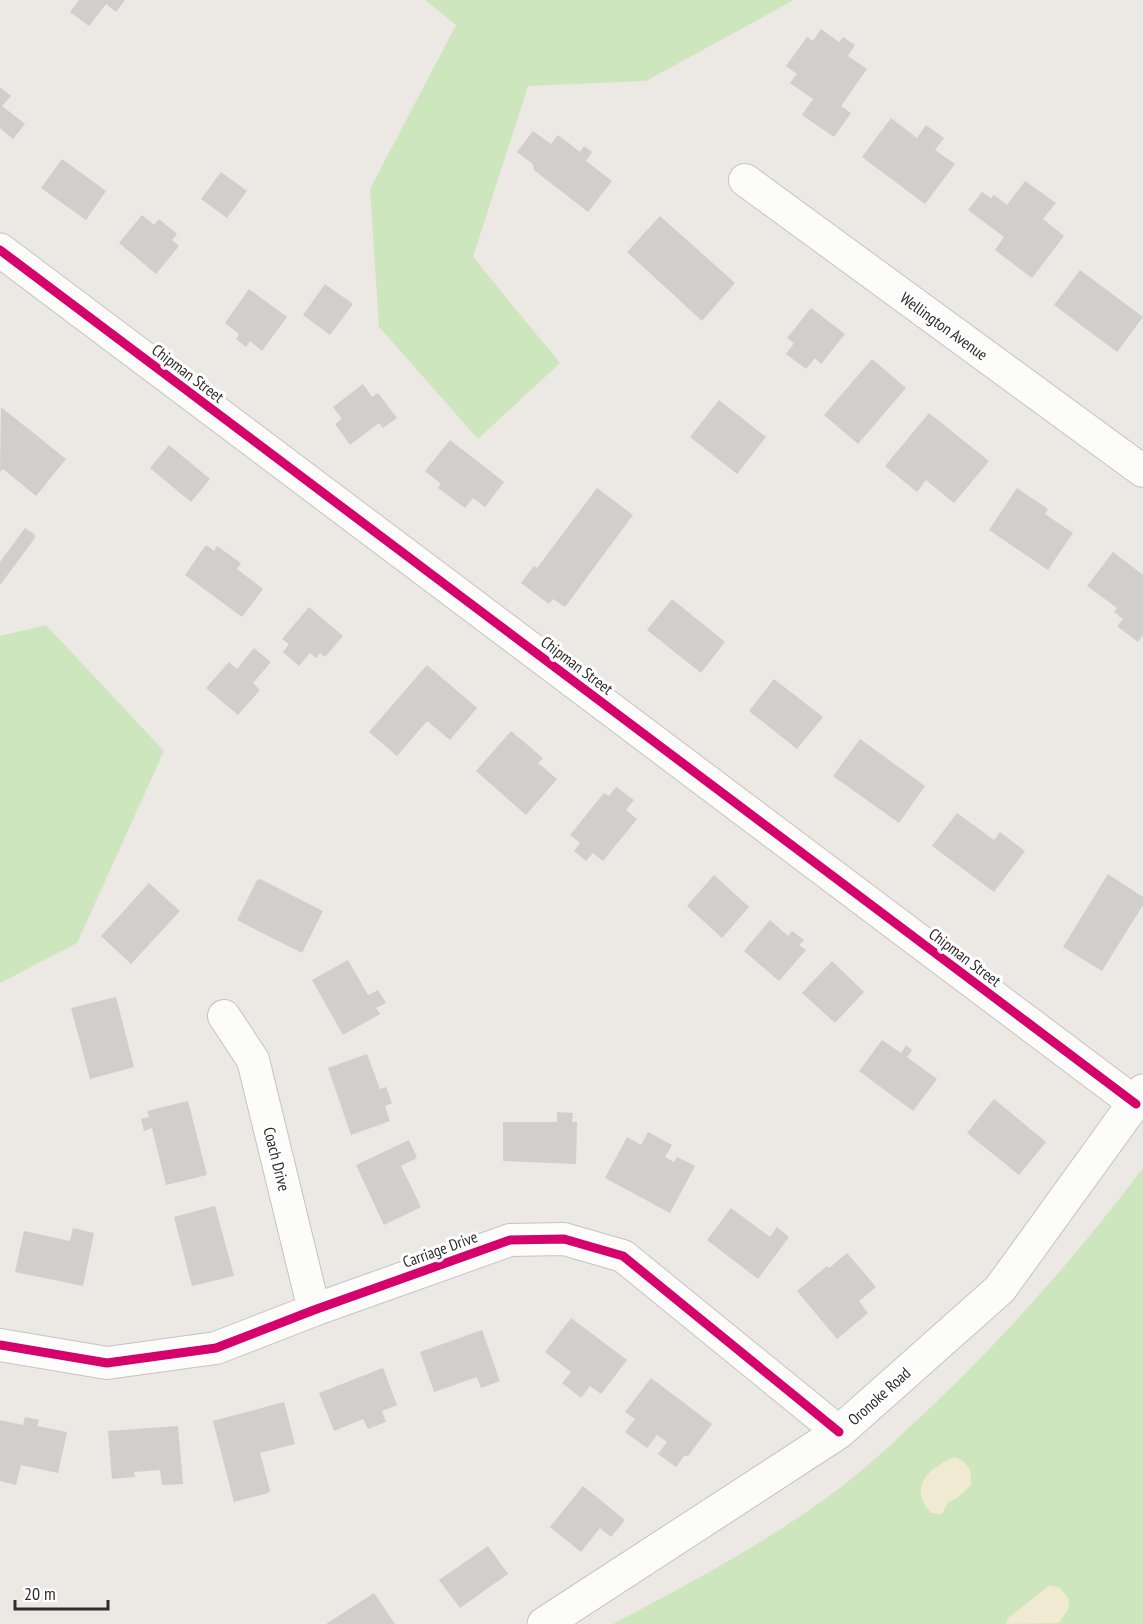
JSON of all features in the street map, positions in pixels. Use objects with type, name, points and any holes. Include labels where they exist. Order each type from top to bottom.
[{"type":"street","name":"Wellington Avenue","points":[[745,180],[1143,471]]},
{"type":"street","name":"Chipman Street","points":[[0,250],[1139,1098]]},
{"type":"street","name":"Coach Drive","points":[[224,1016],[253,1060],[314,1310]]},
{"type":"street","name":"Oronoke Road","points":[[544,1624],[839,1432],[1000,1289],[1139,1098]]},
{"type":"street","name":"Carriage Drive","points":[[0,1345],[107,1363],[216,1348],[314,1310],[510,1240],[564,1239],[623,1256],[839,1432]]},
{"type":"green space","points":[[425,0],[794,0],[646,81],[528,86],[473,257],[560,363],[478,439],[379,327],[370,189],[456,25]]},
{"type":"green space","points":[[46,625],[164,751],[77,943],[0,983],[0,636]]},
{"type":"green space","points":[[1143,1168],[1143,1624],[613,1624],[703,1576],[790,1523],[868,1465],[933,1405],[1016,1320],[1069,1261]]},
{"type":"sand","points":[[955,1457],[969,1468],[971,1485],[956,1499],[948,1502],[942,1514],[931,1513],[921,1495],[924,1479],[937,1466]]},
{"type":"sand","points":[[1050,1585],[1060,1588],[1069,1599],[1068,1610],[1059,1623],[1006,1624],[1008,1618]]},
{"type":"building","points":[[79,0],[125,0],[116,12],[106,4],[89,26],[70,12]]},
{"type":"building","points":[[821,29],[839,42],[843,37],[855,45],[848,56],[867,69],[841,106],[851,113],[834,137],[802,115],[813,99],[790,83],[797,74],[786,66],[807,37],[813,41]]},
{"type":"building","points":[[0,87],[11,96],[2,106],[25,124],[13,139],[0,128]]},
{"type":"building","points":[[891,118],[917,138],[926,125],[944,138],[935,150],[955,164],[925,204],[862,157]]},
{"type":"building","points":[[533,131],[551,144],[558,135],[580,152],[584,146],[592,152],[586,161],[612,181],[588,212],[534,170],[533,164],[517,152]]},
{"type":"building","points":[[62,159],[106,191],[86,220],[41,188]]},
{"type":"building","points":[[221,172],[247,191],[227,218],[201,199]]},
{"type":"building","points":[[1025,181],[1056,203],[1043,219],[1064,236],[1032,278],[995,250],[1004,237],[968,210],[982,192],[991,198],[994,195],[1007,205]]},
{"type":"building","points":[[142,215],[154,225],[159,219],[177,234],[172,240],[179,246],[156,274],[119,243]]},
{"type":"building","points":[[660,216],[735,283],[702,321],[627,252]]},
{"type":"building","points":[[1080,270],[1143,317],[1117,352],[1054,305]]},
{"type":"building","points":[[325,284],[353,304],[330,335],[303,315]]},
{"type":"building","points":[[249,289],[287,317],[262,351],[250,341],[246,347],[236,339],[239,334],[225,323]]},
{"type":"building","points":[[811,308],[845,334],[821,364],[815,358],[806,369],[786,354],[794,343],[787,338]]},
{"type":"building","points":[[872,359],[906,388],[858,444],[824,415]]},
{"type":"building","points":[[363,384],[372,397],[378,393],[397,418],[383,428],[379,423],[350,445],[335,424],[342,419],[333,407]]},
{"type":"building","points":[[719,400],[766,437],[737,474],[690,437]]},
{"type":"building","points":[[1,407],[66,459],[36,496],[3,469],[0,472]]},
{"type":"building","points":[[929,413],[989,461],[954,503],[926,480],[917,492],[885,466]]},
{"type":"building","points":[[450,440],[504,482],[485,507],[473,498],[465,508],[438,488],[441,484],[425,471]]},
{"type":"building","points":[[169,445],[210,479],[191,502],[150,468]]},
{"type":"building","points":[[597,488],[633,515],[565,607],[553,599],[549,604],[521,583],[534,566],[537,568]]},
{"type":"building","points":[[1017,488],[1048,509],[1045,514],[1073,533],[1048,570],[989,530]]},
{"type":"building","points":[[25,528],[34,534],[35,538],[0,585],[0,562]]},
{"type":"building","points":[[206,545],[214,551],[217,546],[241,563],[237,569],[263,589],[242,617],[185,575]]},
{"type":"building","points":[[1113,552],[1143,575],[1143,635],[1138,642],[1117,626],[1123,619],[1114,612],[1117,608],[1087,586]]},
{"type":"building","points":[[672,599],[725,642],[701,673],[647,630]]},
{"type":"building","points":[[309,607],[343,636],[325,657],[320,653],[316,658],[310,653],[299,666],[283,652],[289,644],[282,639]]},
{"type":"building","points":[[254,648],[271,662],[253,683],[260,690],[238,715],[206,688],[229,662],[237,669]]},
{"type":"building","points":[[427,665],[477,708],[450,740],[427,721],[397,756],[369,732]]},
{"type":"building","points":[[774,679],[823,717],[797,749],[749,711]]},
{"type":"building","points":[[511,731],[543,758],[538,763],[557,779],[526,815],[476,771]]},
{"type":"building","points":[[860,739],[925,786],[899,823],[833,776]]},
{"type":"building","points":[[616,787],[634,800],[626,810],[637,819],[603,861],[593,853],[586,861],[574,851],[580,843],[570,835],[604,793],[609,796]]},
{"type":"building","points":[[957,813],[994,840],[1000,832],[1025,851],[994,892],[932,846]]},
{"type":"building","points":[[1108,874],[1143,897],[1143,905],[1102,971],[1063,947]]},
{"type":"building","points":[[714,875],[749,907],[722,938],[687,906]]},
{"type":"building","points":[[260,879],[323,911],[302,953],[237,920],[257,880]]},
{"type":"building","points":[[149,883],[180,911],[131,964],[101,936]]},
{"type":"building","points":[[770,920],[788,936],[792,931],[804,940],[799,945],[806,950],[779,981],[744,951]]},
{"type":"building","points":[[348,960],[368,995],[378,990],[386,1003],[376,1008],[380,1014],[343,1035],[312,980]]},
{"type":"building","points":[[832,961],[864,992],[835,1023],[802,993]]},
{"type":"building","points":[[116,997],[134,1067],[90,1079],[71,1008]]},
{"type":"building","points":[[882,1040],[901,1053],[906,1045],[912,1050],[907,1057],[937,1079],[913,1111],[859,1071]]},
{"type":"building","points":[[367,1054],[380,1089],[386,1087],[392,1103],[385,1106],[390,1121],[351,1135],[328,1068]]},
{"type":"building","points":[[994,1099],[1046,1142],[1019,1175],[967,1133]]},
{"type":"building","points":[[188,1101],[207,1175],[166,1185],[152,1128],[144,1131],[141,1119],[149,1117],[147,1111]]},
{"type":"building","points":[[557,1112],[573,1113],[572,1122],[577,1122],[576,1164],[503,1161],[503,1122],[557,1122]]},
{"type":"building","points":[[648,1132],[672,1145],[665,1157],[674,1162],[677,1157],[695,1166],[670,1213],[605,1178],[627,1137],[641,1145]]},
{"type":"building","points":[[409,1140],[417,1158],[401,1166],[421,1207],[384,1225],[356,1165]]},
{"type":"building","points":[[215,1206],[234,1276],[192,1286],[174,1217]]},
{"type":"building","points":[[731,1208],[770,1237],[777,1227],[789,1237],[758,1279],[707,1240]]},
{"type":"building","points":[[73,1228],[94,1233],[83,1286],[15,1272],[24,1231],[70,1241]]},
{"type":"building","points":[[847,1253],[876,1287],[859,1301],[868,1313],[837,1339],[797,1291]]},
{"type":"building","points":[[571,1318],[627,1360],[601,1394],[590,1386],[581,1398],[562,1383],[571,1372],[545,1352]]},
{"type":"building","points":[[482,1330],[500,1381],[481,1388],[477,1377],[434,1392],[420,1352]]},
{"type":"building","points":[[383,1368],[397,1405],[382,1411],[386,1422],[368,1429],[363,1419],[334,1431],[319,1393]]},
{"type":"building","points":[[651,1378],[712,1424],[688,1456],[684,1456],[676,1467],[658,1454],[667,1442],[657,1435],[647,1448],[625,1432],[635,1419],[625,1412]]},
{"type":"building","points":[[284,1402],[295,1444],[260,1453],[270,1490],[268,1493],[234,1502],[213,1421]]},
{"type":"building","points":[[25,1417],[39,1420],[37,1426],[67,1432],[58,1473],[21,1465],[16,1485],[0,1481],[0,1420],[23,1425]]},
{"type":"building","points":[[178,1426],[183,1484],[162,1485],[160,1470],[134,1472],[135,1477],[112,1479],[108,1431]]},
{"type":"building","points":[[583,1486],[625,1520],[611,1537],[600,1528],[581,1552],[550,1527]]},
{"type":"building","points":[[488,1546],[508,1574],[460,1608],[439,1580]]},
{"type":"building","points":[[374,1593],[395,1624],[326,1624]]},
{"type":"cycle path","points":[[0,250],[1136,1104]]},
{"type":"cycle path","points":[[0,1345],[107,1363],[216,1348],[314,1310],[510,1240],[564,1239],[623,1256],[839,1432]]}]
